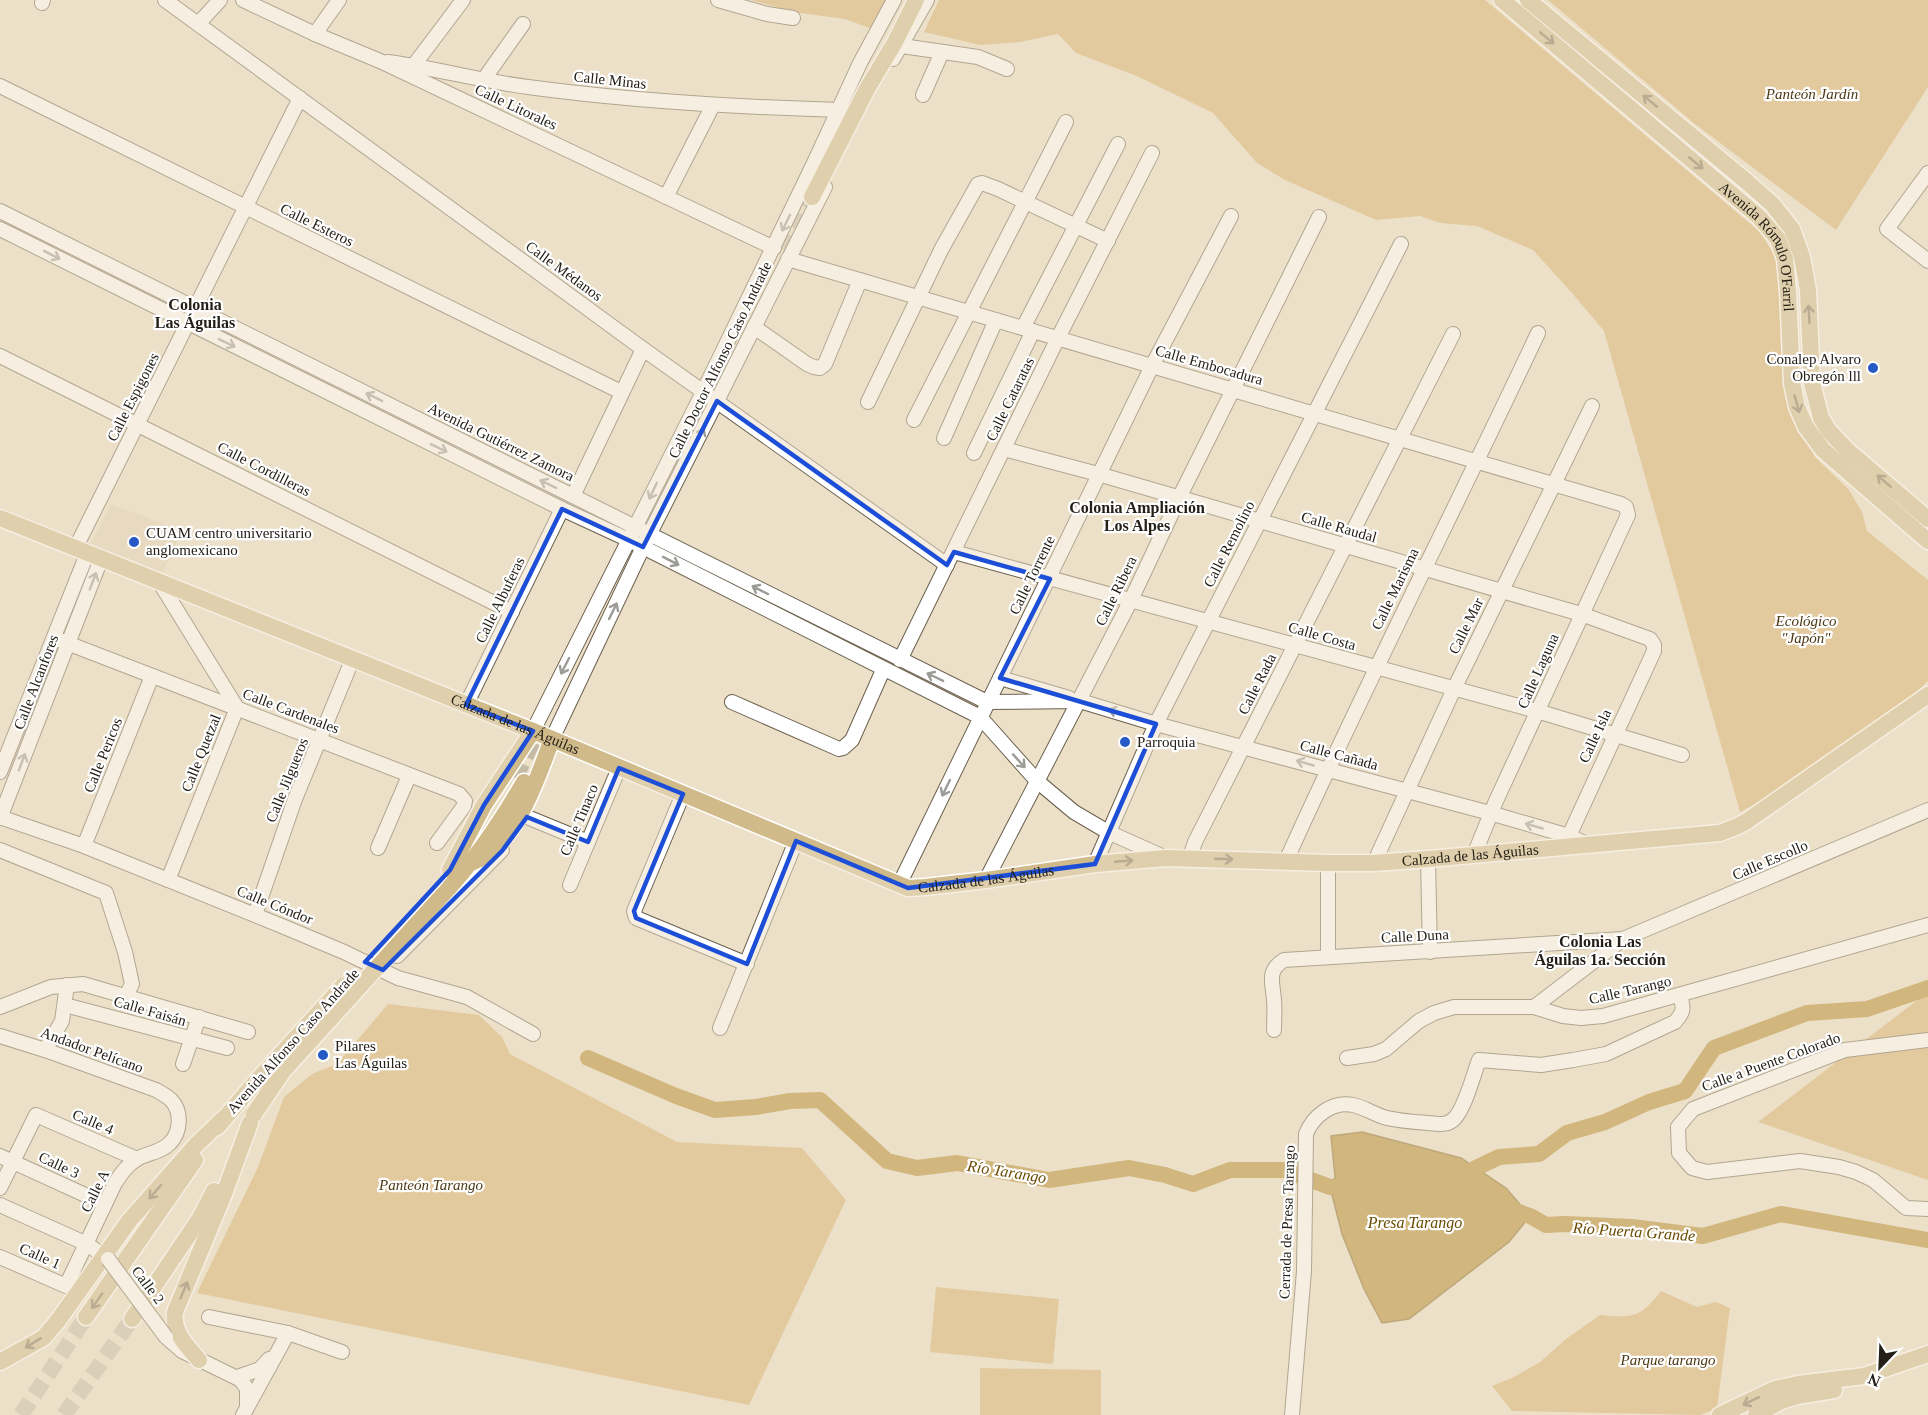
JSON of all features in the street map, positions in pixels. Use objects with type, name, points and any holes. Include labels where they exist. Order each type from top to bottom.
[{"type":"main road","points":[[905,0],[809,196],[916,0]]},
{"type":"main road","name":"Avenida Rómulo O'Farril","points":[[1502,0],[1759,217],[1778,239],[1785,259],[1792,383],[1797,407],[1806,427],[1823,450],[1928,541]]},
{"type":"main road","name":"Avenida Rómulo O'Farril","points":[[1528,0],[1746,181],[1772,204],[1792,229],[1802,257],[1808,290],[1812,383],[1821,418],[1829,432],[1847,450],[1928,519]]},
{"type":"main road","name":"Calzada de las Águilas","points":[[0,518],[533,731],[908,888],[986,880],[1095,864],[1166,858],[1328,863],[1374,862],[1720,833],[1738,826],[1928,695]]},
{"type":"main road","points":[[446,880],[484,805],[533,731]]},
{"type":"main road","points":[[471,863],[482,859],[503,839],[518,819],[555,741]]},
{"type":"main road","name":"Avenida Alfonso Caso Andrade","points":[[86,1317],[223,1119],[446,880],[471,863],[507,813],[519,780],[446,880],[283,1071],[252,1118],[200,1218],[132,1319]]},
{"type":"main road","points":[[199,1360],[178,1332],[174,1323],[175,1312],[224,1194],[252,1118]]},
{"type":"main road","points":[[0,1362],[43,1338],[57,1322],[88,1276],[106,1257],[129,1221],[196,1145],[223,1119]]},
{"type":"main road","points":[[1720,1415],[1775,1389],[1798,1384],[1864,1381],[1928,1354]]},
{"type":"main road","points":[[1756,1415],[1781,1401],[1797,1396],[1928,1365]]},
{"type":"street","name":"Calle Médanos","points":[[165,0],[642,349],[947,565]]},
{"type":"street","points":[[198,24],[220,0]]},
{"type":"street","points":[[315,34],[339,0]]},
{"type":"street","points":[[414,65],[463,0]]},
{"type":"street","points":[[718,0],[768,14],[793,18]]},
{"type":"street","name":"Calle Doctor Alfonso Caso Andrade","points":[[533,731],[774,248],[860,63],[894,0]]},
{"type":"street","name":"Calle Doctor Alfonso Caso Andrade","points":[[555,741],[647,541],[788,259],[872,93],[902,46],[927,0]]},
{"type":"street","name":"Calle Litorales","points":[[251,1],[315,34],[380,61],[774,248]]},
{"type":"street","points":[[484,79],[523,24]]},
{"type":"street","points":[[902,46],[978,57],[1007,69]]},
{"type":"street","points":[[923,95],[942,52]]},
{"type":"street","name":"Calle Minas","points":[[380,61],[414,65],[527,87],[642,100],[839,110]]},
{"type":"street","name":"Calle Esteros","points":[[0,86],[621,392]]},
{"type":"street","name":"Calle Espigones","points":[[88,554],[138,424],[300,98]]},
{"type":"street","points":[[666,196],[713,105]]},
{"type":"street","points":[[914,420],[1066,122]]},
{"type":"street","points":[[974,453],[1028,329],[1118,144]]},
{"type":"street","name":"Calle Cataratas","points":[[900,660],[1058,338],[1152,153]]},
{"type":"street","points":[[1928,173],[1887,229],[1928,261]]},
{"type":"street","points":[[867,402],[975,186],[982,183],[1108,241]]},
{"type":"street","name":"Avenida Gutiérrez Zamora","points":[[0,211],[573,496],[632,534]]},
{"type":"street","name":"Calle Torrente","points":[[899,885],[987,702],[1050,579],[1098,474],[1230,216]]},
{"type":"street","name":"Calle Ribera","points":[[986,880],[1131,600],[1179,498],[1319,217]]},
{"type":"street","name":"Avenida Gutiérrez Zamora","points":[[0,229],[562,509],[632,534],[855,637],[987,702]]},
{"type":"street","name":"Calle Remolino","points":[[1095,864],[1156,724],[1401,244]]},
{"type":"street","name":"Calle Embocadura","points":[[788,259],[1621,504]]},
{"type":"street","points":[[754,327],[807,364],[820,368],[825,364],[860,280]]},
{"type":"street","points":[[944,438],[996,320]]},
{"type":"street","name":"Calle Marisma","points":[[1286,861],[1375,668],[1477,463],[1538,333]]},
{"type":"street","name":"Calle Rada","points":[[1190,857],[1195,842],[1294,645],[1453,334]]},
{"type":"street","points":[[573,496],[642,349]]},
{"type":"street","name":"Calle Cordilleras","points":[[0,356],[513,612]]},
{"type":"street","name":"Calle Mar","points":[[1374,862],[1454,689],[1592,406]]},
{"type":"street","name":"Calle Raudal","points":[[1004,449],[1098,474],[1581,614],[1644,635],[1654,645],[1653,651]]},
{"type":"street","name":"Calle Laguna","points":[[1474,855],[1490,813],[1628,515],[1626,507],[1621,504]]},
{"type":"street","name":"Calle Albuferas","points":[[466,705],[562,509]]},
{"type":"street","name":"Avenida Gutiérrez Zamora","points":[[647,541],[848,651],[980,717]]},
{"type":"street","name":"Calle Costa","points":[[954,552],[1538,711],[1682,755]]},
{"type":"street","name":"Calle Alcanfores","points":[[0,772],[88,554]]},
{"type":"street","name":"Calle Alcanfores","points":[[0,817],[68,644],[88,554]]},
{"type":"street","name":"Calle Quetzal","points":[[160,583],[237,708],[168,880]]},
{"type":"street","points":[[848,651],[855,637]]},
{"type":"street","name":"Calle Cardenales","points":[[54,638],[459,794],[465,801],[464,806],[437,843]]},
{"type":"street","name":"Calle Isla","points":[[1569,836],[1653,651]]},
{"type":"street","name":"Calle Jilgueros","points":[[255,915],[295,799],[353,658]]},
{"type":"street","points":[[732,702],[839,749],[852,740],[883,669]]},
{"type":"street","name":"Calle Pericos","points":[[84,846],[152,676]]},
{"type":"street","name":"Calle Cañada","points":[[1000,678],[1156,724],[1490,813],[1569,836],[1589,845]]},
{"type":"street","name":"Calle Cañada","points":[[987,702],[1080,701]]},
{"type":"street","points":[[980,717],[1037,781],[1074,812],[1108,832],[1166,858]]},
{"type":"street","name":"Avenida Alfonso Caso Andrade","points":[[383,970],[501,851],[527,818],[555,741]]},
{"type":"street","name":"Calle Tinaco","points":[[570,885],[619,768]]},
{"type":"street","points":[[378,848],[409,776]]},
{"type":"street","points":[[682,794],[634,911],[636,918],[747,964]]},
{"type":"street","name":"Calle Escollo","points":[[1623,939],[1928,810]]},
{"type":"street","name":"Calle Cóndor","points":[[0,817],[84,846],[344,951],[398,978],[467,997],[533,1034]]},
{"type":"street","points":[[527,818],[588,842]]},
{"type":"street","points":[[720,1028],[796,841]]},
{"type":"street","points":[[0,850],[106,893],[125,952],[132,984],[126,996]]},
{"type":"street","points":[[1428,859],[1430,952]]},
{"type":"street","points":[[1328,863],[1328,957]]},
{"type":"street","name":"Calle Tarango","points":[[1347,1058],[1374,1054],[1386,1049],[1419,1021],[1434,1013],[1454,1007],[1534,1007],[1563,1016],[1581,1018],[1603,1016],[1928,925]]},
{"type":"street","points":[[1534,1007],[1623,939]]},
{"type":"street","name":"Calle Duna","points":[[1275,1030],[1274,996],[1271,983],[1274,969],[1284,960],[1623,939]]},
{"type":"street","points":[[0,1007],[51,987],[83,984],[248,1032]]},
{"type":"street","points":[[45,1050],[62,1021],[67,985]]},
{"type":"street","name":"Cerrada de Presa Tarango","points":[[1292,1415],[1304,1271],[1306,1134],[1310,1123],[1317,1115],[1329,1108],[1353,1105],[1403,1122],[1444,1124],[1452,1121],[1458,1114],[1479,1060],[1541,1065],[1606,1054],[1675,1022],[1682,1014],[1684,1007],[1680,996]]},
{"type":"street","name":"Calle Faisán","points":[[65,1005],[227,1048]]},
{"type":"street","points":[[183,1064],[199,1017]]},
{"type":"street","name":"Andador Pelícano","points":[[0,1036],[156,1090],[171,1099]]},
{"type":"street","name":"Calle a Puente Colorado","points":[[1928,1040],[1845,1050],[1693,1109],[1678,1127],[1678,1153],[1692,1168],[1707,1172],[1800,1161],[1839,1167],[1874,1180],[1906,1208],[1928,1209]]},
{"type":"street","name":"Calle A","points":[[66,1286],[115,1183],[124,1170],[137,1159],[163,1148],[171,1142],[177,1132],[179,1121],[177,1108],[171,1099]]},
{"type":"street","name":"Calle 4","points":[[7,1159],[36,1115],[137,1159]]},
{"type":"street","points":[[0,1188],[7,1159]]},
{"type":"street","name":"Calle 3","points":[[7,1159],[105,1204]]},
{"type":"street","name":"Calle 2","points":[[0,1205],[87,1244],[106,1257],[166,1337],[182,1351],[237,1377]]},
{"type":"street","points":[[87,1244],[90,1259],[88,1276]]},
{"type":"street","name":"Calle 1","points":[[0,1257],[66,1286]]},
{"type":"street","points":[[208,1317],[285,1339],[342,1352]]},
{"type":"street","points":[[245,1410],[247,1389],[237,1377],[260,1369],[285,1339]]},
{"type":"street","points":[[245,1410],[285,1339]]},
{"type":"highlighted area","points":[[717,401],[947,565],[954,552],[1050,579],[1000,678],[1156,724],[1095,864],[908,888],[796,841],[747,964],[636,918],[634,911],[683,794],[619,768],[588,842],[527,817],[502,851],[383,970],[365,962],[450,870],[484,805],[533,731],[466,705],[562,509],[643,547]]},
{"type":"shaded area","name":"CUAM centro universitario anglomexicano","points":[[111,504],[182,531],[159,580],[86,553]]},
{"type":"green space","points":[[751,0],[887,0],[875,30],[845,19],[794,12]]},
{"type":"green space","name":"Ecológico \"Japón\"","points":[[939,0],[1485,0],[1760,232],[1775,256],[1780,277],[1786,394],[1792,413],[1815,457],[1849,490],[1862,512],[1867,531],[1928,580],[1928,681],[1914,694],[1774,795],[1740,812],[1604,331],[1533,250],[1477,226],[1440,223],[1420,216],[1376,220],[1285,180],[1257,163],[1213,113],[1139,77],[1076,53],[1058,34],[1020,42],[980,45],[924,32]]},
{"type":"green space","name":"Panteón Jardín","points":[[1548,0],[1928,0],[1928,87],[1836,230],[1695,124]]},
{"type":"green space","points":[[1928,992],[1928,1180],[1758,1122]]},
{"type":"green space","name":"Panteón Tarango","points":[[388,1004],[479,1015],[502,1037],[510,1054],[677,1142],[802,1148],[846,1200],[749,1405],[197,1293],[258,1167],[284,1097],[312,1074],[337,1064]]},
{"type":"green space","points":[[936,1287],[1059,1299],[1053,1364],[930,1352]]},
{"type":"green space","name":"Parque tarango","points":[[1661,1291],[1697,1307],[1716,1302],[1730,1308],[1717,1408],[1700,1415],[1512,1411],[1492,1386],[1540,1362],[1566,1339],[1600,1315],[1635,1314],[1647,1307]]},
{"type":"green space","points":[[980,1368],[1101,1370],[1101,1415],[980,1415]]},
{"type":"water","name":"Presa Tarango","points":[[1362,1132],[1461,1158],[1506,1188],[1530,1216],[1509,1242],[1409,1319],[1382,1323],[1364,1289],[1342,1234],[1330,1187],[1335,1177],[1331,1136]]},
{"type":"waterway","points":[[1459,1180],[1476,1168],[1499,1157],[1539,1154],[1567,1133],[1605,1122],[1649,1102],[1685,1091],[1714,1048],[1807,1013],[1867,1009],[1928,988]]},
{"type":"waterway","name":"Río Tarango","points":[[588,1058],[676,1096],[715,1110],[756,1107],[790,1101],[820,1100],[887,1161],[917,1168],[957,1163],[1049,1180],[1129,1168],[1165,1175],[1193,1184],[1230,1170],[1284,1170],[1330,1187],[1350,1186]]},
{"type":"waterway","name":"Río Puerta Grande","points":[[1510,1209],[1546,1225],[1632,1227],[1703,1236],[1781,1214],[1928,1240]]},
{"type":"tunnel","points":[[780,248],[806,195]]},
{"type":"tunnel","points":[[515,778],[533,741]]},
{"type":"tunnel","points":[[21,1415],[86,1317]]},
{"type":"tunnel","points":[[64,1415],[132,1319]]},
{"type":"place","name":"Conalep Alvaro Obregón lll","points":[[1873,368]]},
{"type":"place","name":"CUAM centro universitario anglomexicano","points":[[134,542]]},
{"type":"place","name":"Parroquia","points":[[1125,742]]},
{"type":"place","name":"Pilares Las Águilas","points":[[323,1055]]},
{"type":"district","name":"Colonia Las Águilas","points":[[195,313]]},
{"type":"district","name":"Colonia Ampliación Los Alpes","points":[[1137,516]]},
{"type":"district","name":"Colonia Las Águilas 1a. Sección","points":[[1600,950]]}]
